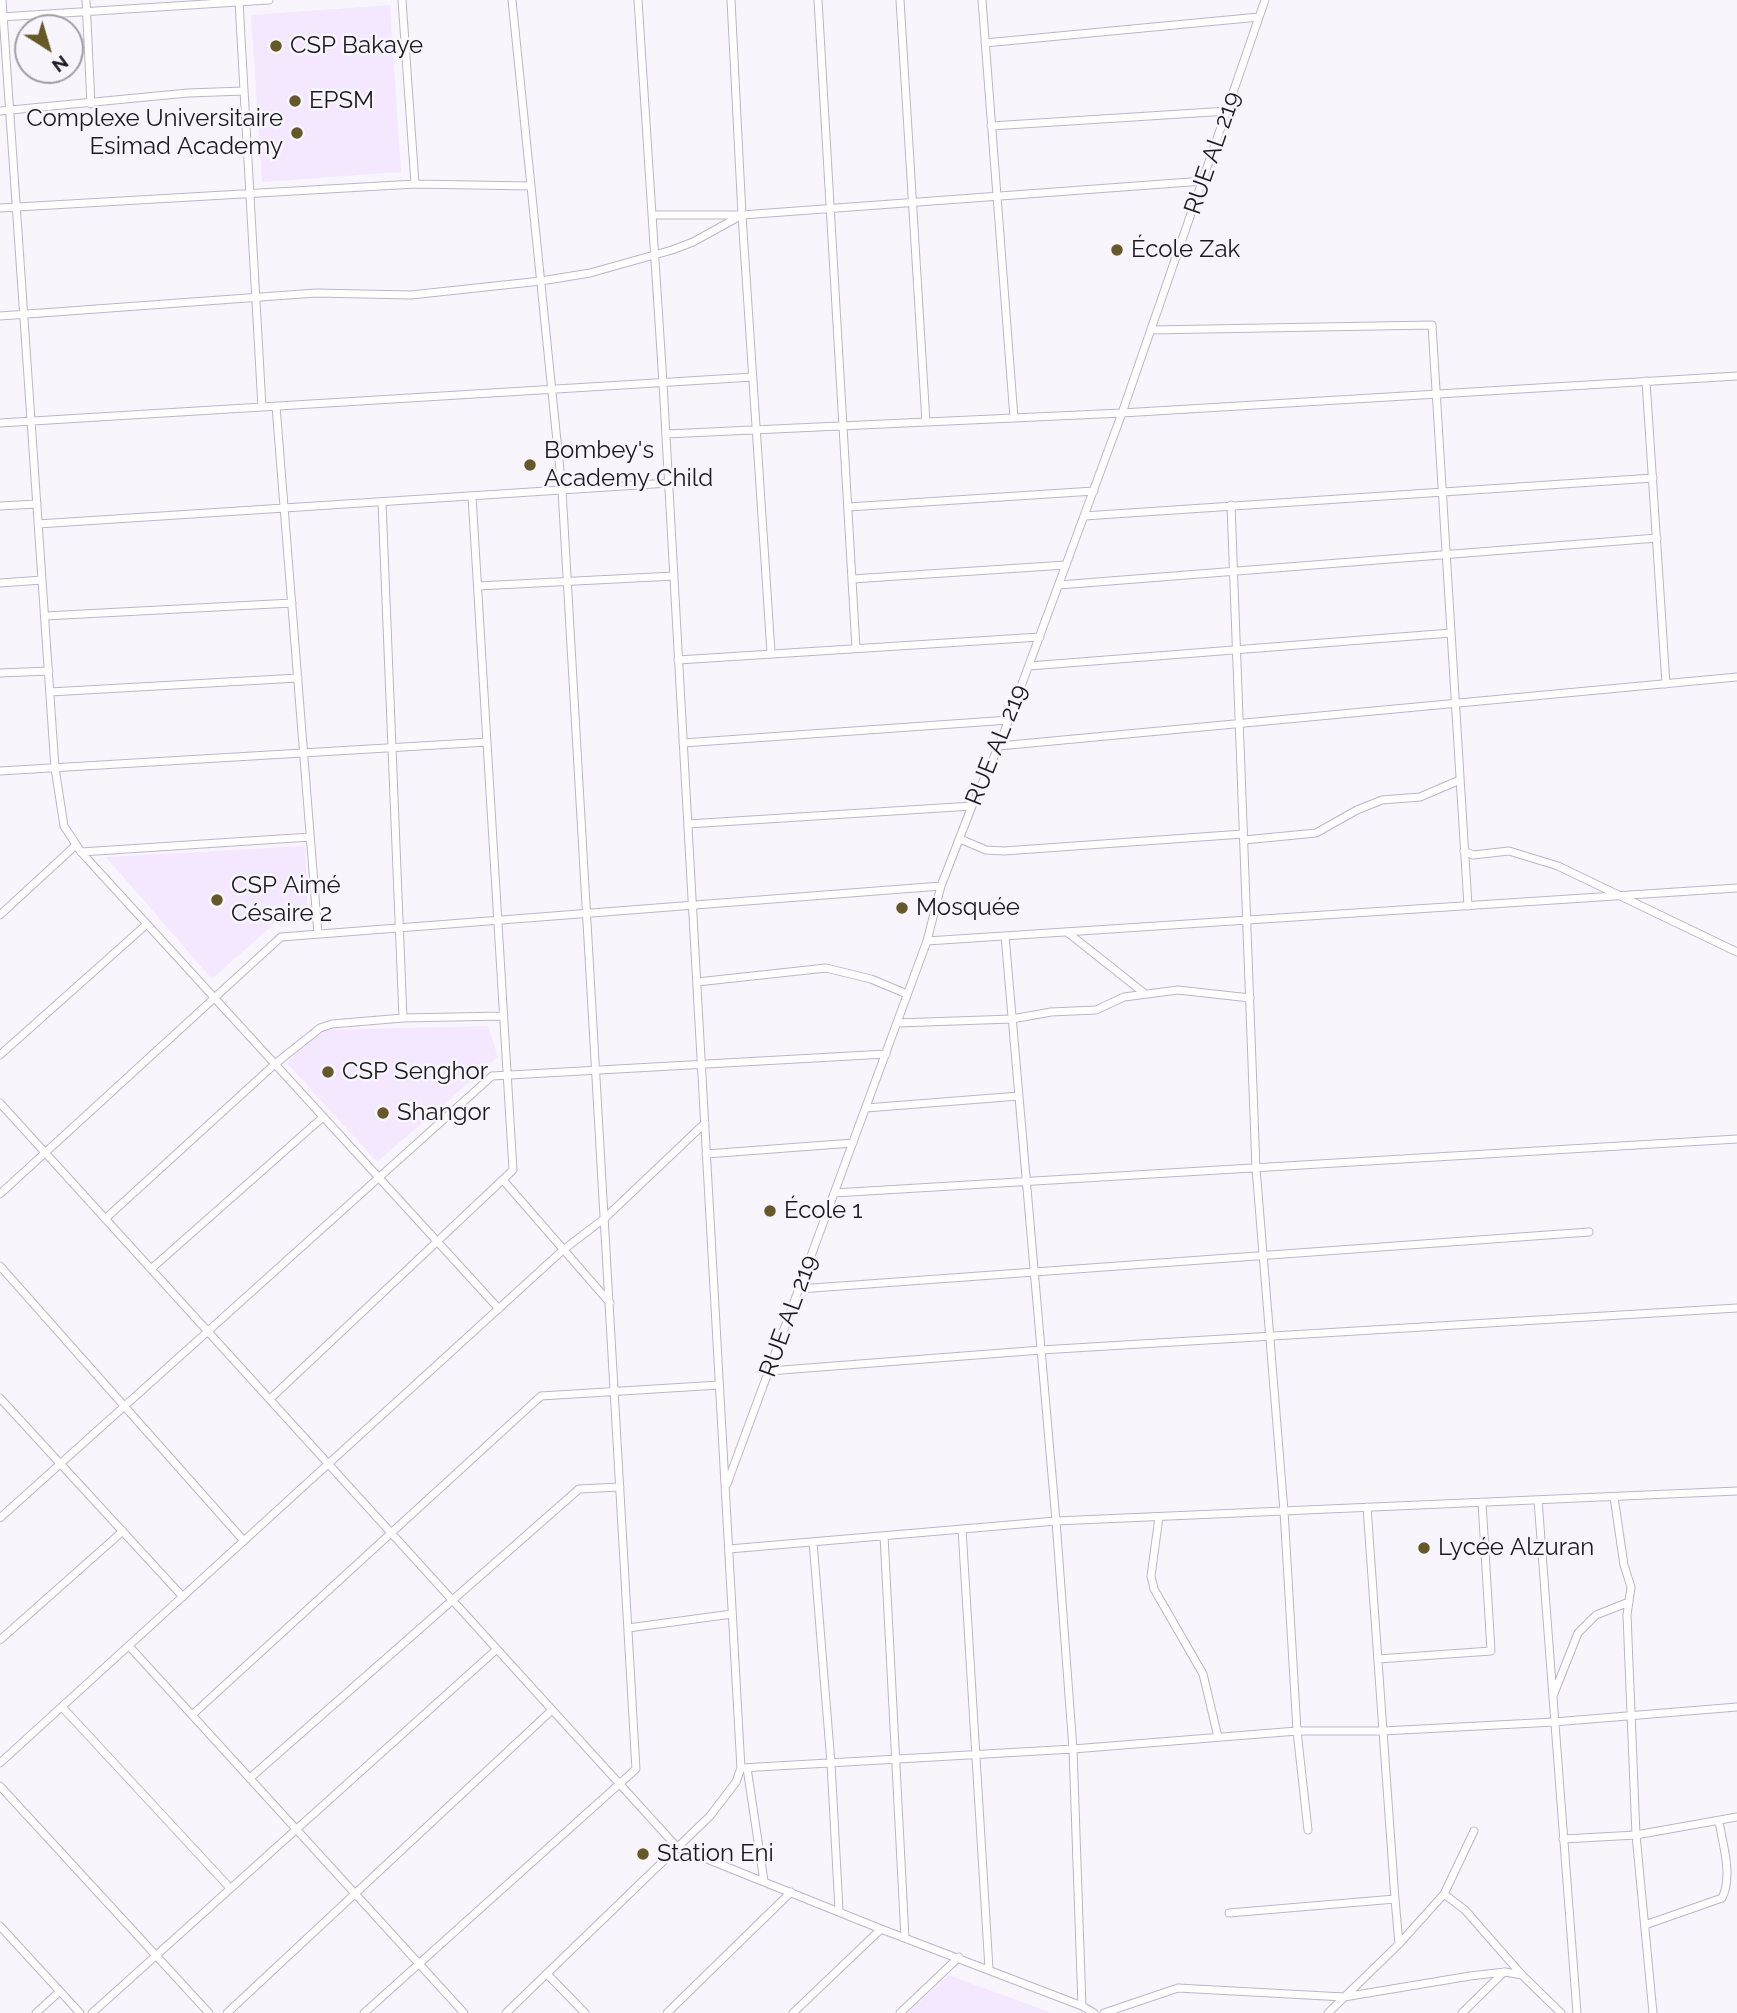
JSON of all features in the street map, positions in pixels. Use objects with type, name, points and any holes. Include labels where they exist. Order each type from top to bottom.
[{"type":"street","points":[[2,0],[1,17],[55,768],[64,827],[78,849],[499,1309]]},
{"type":"street","points":[[86,0],[91,104]]},
{"type":"street","points":[[1,17],[87,12],[159,3],[269,0]]},
{"type":"street","points":[[402,0],[415,184]]},
{"type":"street","points":[[364,2013],[636,1769],[562,490],[512,0]]},
{"type":"street","points":[[638,0],[666,434],[732,1614],[744,1768],[764,1881]]},
{"type":"street","points":[[731,0],[742,215],[771,652]]},
{"type":"street","points":[[818,0],[856,648]]},
{"type":"street","points":[[901,0],[926,422]]},
{"type":"street","points":[[982,0],[1014,418]]},
{"type":"street","name":"RUE AL 219","points":[[726,1488],[927,941],[941,886],[999,746],[1094,491],[1265,0]]},
{"type":"street","points":[[239,2],[262,407]]},
{"type":"street","points":[[985,43],[1259,17]]},
{"type":"street","points":[[0,111],[188,93],[244,91]]},
{"type":"street","points":[[991,126],[1228,111]]},
{"type":"street","points":[[652,215],[742,215],[1204,181]]},
{"type":"street","points":[[0,208],[415,184],[531,186]]},
{"type":"street","points":[[0,316],[316,293],[411,295],[541,281],[590,273],[655,256],[693,242],[742,215]]},
{"type":"street","points":[[1151,330],[1432,325],[1468,906]]},
{"type":"street","points":[[666,434],[1122,413],[1737,376]]},
{"type":"street","points":[[0,423],[753,377]]},
{"type":"street","points":[[1646,381],[1666,684]]},
{"type":"street","points":[[276,406],[317,934]]},
{"type":"street","points":[[1084,516],[1653,478]]},
{"type":"street","points":[[38,524],[668,483]]},
{"type":"street","points":[[848,507],[1094,491]]},
{"type":"street","points":[[270,1399],[513,1170],[472,496]]},
{"type":"street","points":[[382,502],[403,1018]]},
{"type":"street","points":[[0,506],[37,504]]},
{"type":"street","points":[[1231,505],[1256,1168],[1297,1731],[1308,1830]]},
{"type":"street","points":[[1059,585],[1657,538]]},
{"type":"street","points":[[852,579],[1066,565]]},
{"type":"street","points":[[478,586],[674,576]]},
{"type":"street","points":[[0,583],[42,580]]},
{"type":"street","points":[[45,615],[292,603]]},
{"type":"street","points":[[1029,666],[1451,633]]},
{"type":"street","points":[[678,660],[1040,637]]},
{"type":"street","points":[[0,673],[49,671]]},
{"type":"street","points":[[999,746],[1737,677]]},
{"type":"street","points":[[50,692],[298,678]]},
{"type":"street","points":[[683,743],[1009,720]]},
{"type":"street","points":[[0,771],[487,742]]},
{"type":"street","points":[[960,839],[986,850],[1004,851],[1316,833],[1357,810],[1382,800],[1420,797],[1460,780]]},
{"type":"street","points":[[688,824],[972,806]]},
{"type":"street","points":[[0,915],[78,849],[310,838]]},
{"type":"street","points":[[1464,851],[1473,855],[1509,851],[1531,856],[1567,870],[1737,953]]},
{"type":"street","points":[[0,1194],[281,937],[941,886]]},
{"type":"street","points":[[927,941],[1737,888]]},
{"type":"street","points":[[0,1055],[147,924]]},
{"type":"street","points":[[1067,932],[1144,993]]},
{"type":"street","points":[[1005,936],[1073,1749],[1082,2006]]},
{"type":"street","points":[[697,982],[826,968],[872,979],[907,994]]},
{"type":"street","points":[[897,1023],[1012,1019],[1051,1012],[1096,1010],[1124,997],[1178,990],[1250,998]]},
{"type":"street","points":[[105,1219],[275,1064],[326,1026],[403,1018],[504,1016]]},
{"type":"street","points":[[0,1518],[492,1076],[886,1054]]},
{"type":"street","points":[[866,1108],[1019,1096]]},
{"type":"street","points":[[0,1103],[677,1847],[1094,2013]]},
{"type":"street","points":[[151,1269],[323,1117]]},
{"type":"street","points":[[0,1763],[564,1250],[605,1218],[705,1123]]},
{"type":"street","points":[[834,1193],[1737,1139]]},
{"type":"street","points":[[706,1154],[853,1143]]},
{"type":"street","points":[[503,1180],[610,1303]]},
{"type":"street","points":[[799,1289],[1589,1232]]},
{"type":"street","points":[[0,1266],[244,1541]]},
{"type":"street","points":[[769,1371],[1041,1350],[1737,1308]]},
{"type":"street","points":[[192,1715],[541,1396],[719,1385]]},
{"type":"street","points":[[0,1398],[3,1408],[60,1464],[183,1597]]},
{"type":"street","points":[[250,1778],[579,1489],[620,1487]]},
{"type":"street","points":[[729,1549],[1056,1521],[1737,1491]]},
{"type":"street","points":[[1614,1497],[1624,1565],[1631,1587],[1627,1615],[1636,1835],[1653,2013]]},
{"type":"street","points":[[1538,1500],[1577,2013]]},
{"type":"street","points":[[1378,1659],[1491,1651],[1482,1502]]},
{"type":"street","points":[[1367,1507],[1399,1944]]},
{"type":"street","points":[[1159,1517],[1151,1576],[1154,1590],[1203,1674],[1218,1737]]},
{"type":"street","points":[[962,1529],[989,1969]]},
{"type":"street","points":[[0,1640],[123,1531]]},
{"type":"street","points":[[884,1536],[905,1938]]},
{"type":"street","points":[[813,1542],[831,1763],[839,1910]]},
{"type":"street","points":[[1552,1698],[1578,1633],[1596,1615],[1629,1602]]},
{"type":"street","points":[[628,1628],[732,1614]]},
{"type":"street","points":[[129,1646],[464,2013]]},
{"type":"street","points":[[92,2013],[497,1649]]},
{"type":"street","points":[[62,1707],[230,1888]]},
{"type":"street","points":[[744,1768],[1073,1749],[1297,1731],[1383,1731],[1554,1722],[1737,1707]]},
{"type":"street","points":[[227,2013],[552,1710]]},
{"type":"street","points":[[506,2013],[710,1816],[736,1783],[744,1768]]},
{"type":"street","points":[[0,1786],[209,2013]]},
{"type":"street","points":[[1563,1839],[1636,1835],[1737,1817]]},
{"type":"street","points":[[1644,1925],[1722,1898],[1726,1890],[1726,1864],[1719,1822]]},
{"type":"street","points":[[1328,2013],[1399,1944],[1444,1894],[1474,1831]]},
{"type":"street","points":[[667,2013],[791,1892]]},
{"type":"street","points":[[1444,1894],[1465,1910],[1521,1975],[1561,2013]]},
{"type":"street","points":[[1229,1913],[1395,1899]]},
{"type":"street","points":[[0,1926],[80,2013]]},
{"type":"street","points":[[793,2013],[881,1929]]},
{"type":"street","points":[[900,2013],[959,1957]]},
{"type":"street","points":[[1104,2013],[1178,1988],[1344,1997],[1505,1972],[1521,1975]]},
{"type":"street","points":[[1462,2013],[1505,1972]]},
{"type":"street","points":[[547,1974],[585,2013]]},
{"type":"street","points":[[36,2013],[59,1992]]},
{"type":"shaded area","points":[[390,5],[401,172],[262,182],[251,15]]},
{"type":"shaded area","points":[[305,846],[308,920],[274,924],[212,979],[106,857]]},
{"type":"shaded area","name":"Shangor","points":[[488,1026],[498,1057],[377,1162],[287,1063],[321,1030]]},
{"type":"shaded area","points":[[948,1975],[1052,2013],[908,2013]]},
{"type":"place","name":"CSP Bakaye","points":[[276,46]]},
{"type":"place","name":"EPSM","points":[[295,101]]},
{"type":"place","name":"Complexe Universitaire Esimad Academy","points":[[297,133]]},
{"type":"place","name":"École Zak","points":[[1117,250]]},
{"type":"place","name":"Bombey's Academy Child","points":[[530,465]]},
{"type":"place","name":"CSP Aimé Césaire 2","points":[[217,900]]},
{"type":"place","name":"Mosquée","points":[[902,908]]},
{"type":"place","name":"CSP Senghor","points":[[328,1072]]},
{"type":"place","name":"Shangor","points":[[383,1113]]},
{"type":"place","name":"École 1","points":[[770,1211]]},
{"type":"place","name":"Lycée Alzuran","points":[[1424,1548]]},
{"type":"place","name":"Station Eni","points":[[643,1854]]}]
